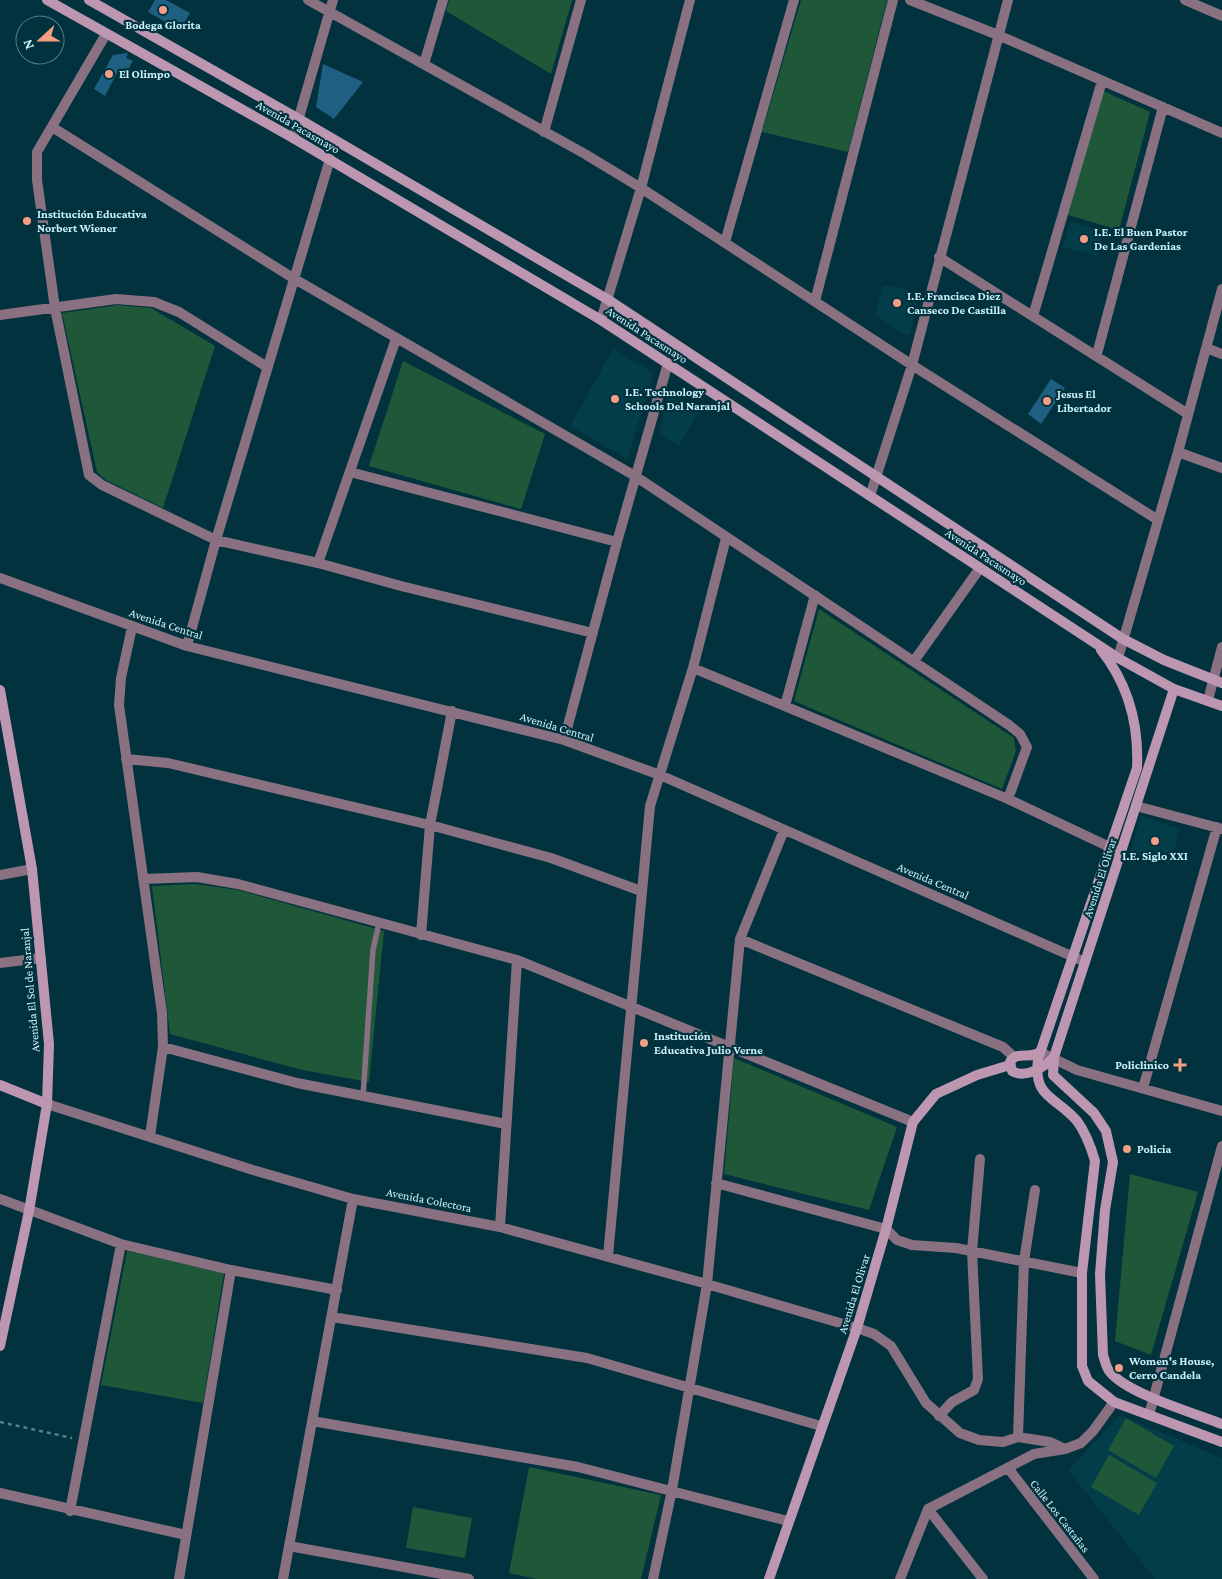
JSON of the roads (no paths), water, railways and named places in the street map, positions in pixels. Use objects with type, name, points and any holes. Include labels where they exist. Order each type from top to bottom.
[{"type":"street","name":"Avenida Pacasmayo","points":[[48,0],[294,138],[601,320],[1118,658],[1174,688],[1222,706]]},
{"type":"street","name":"Avenida Pacasmayo","points":[[89,0],[299,119],[607,299],[1123,639],[1164,660],[1218,681]]},
{"type":"street","points":[[308,0],[641,188],[912,364],[1158,520]]},
{"type":"street","points":[[294,138],[333,0]]},
{"type":"street","points":[[424,64],[443,0]]},
{"type":"street","points":[[544,132],[581,0]]},
{"type":"street","points":[[601,320],[641,188],[690,0]]},
{"type":"street","points":[[725,242],[794,0]]},
{"type":"street","points":[[815,301],[893,0]]},
{"type":"street","points":[[910,0],[998,35],[1222,133]]},
{"type":"street","points":[[870,496],[912,364],[1008,0]]},
{"type":"street","points":[[1185,0],[1222,16]]},
{"type":"street","points":[[106,34],[37,152],[36,180],[55,308],[89,475],[102,485],[216,540],[318,563],[401,586],[593,633]]},
{"type":"street","points":[[1033,316],[1102,80]]},
{"type":"street","points":[[1097,354],[1163,107]]},
{"type":"street","points":[[52,127],[293,278],[635,476],[1009,725],[1020,734],[1027,747],[1008,799]]},
{"type":"street","points":[[187,646],[216,540],[330,159]]},
{"type":"street","points":[[940,257],[1097,354],[1188,414]]},
{"type":"street","points":[[1118,658],[1178,452],[1222,289]]},
{"type":"street","points":[[0,315],[116,299],[154,302],[179,312],[267,367]]},
{"type":"street","points":[[318,563],[396,338]]},
{"type":"street","points":[[1206,348],[1222,354]]},
{"type":"street","points":[[564,740],[635,476],[668,363]]},
{"type":"street","points":[[1178,452],[1222,468]]},
{"type":"street","points":[[350,472],[617,542]]},
{"type":"street","points":[[608,1256],[650,806],[693,668],[726,538]]},
{"type":"street","points":[[914,661],[980,568]]},
{"type":"street","name":"Avenida Central","points":[[0,578],[187,646],[564,740],[660,775],[1085,962]]},
{"type":"street","points":[[785,706],[815,595]]},
{"type":"street","points":[[132,626],[121,678],[119,705],[162,1013],[163,1047],[150,1136]]},
{"type":"street","points":[[1096,644],[1114,666],[1127,693],[1134,716],[1138,742],[1137,768],[1040,1052],[1036,1074],[1042,1090],[1077,1121],[1090,1144],[1095,1161],[1082,1273],[1082,1366],[1088,1381],[1114,1402],[1222,1442]]},
{"type":"street","points":[[1208,700],[1218,681],[1222,646]]},
{"type":"street","points":[[693,668],[1008,799],[1121,852]]},
{"type":"street","name":"Avenida El Olivar","points":[[1154,1397],[1124,1384],[1110,1372],[1102,1355],[1100,1274],[1113,1162],[1106,1131],[1094,1113],[1053,1075],[1054,1058],[1174,688]]},
{"type":"street","name":"Avenida El Sol de Naranjal","points":[[0,690],[32,869],[49,1044],[47,1104],[29,1211],[0,1346]]},
{"type":"street","points":[[421,935],[430,825],[452,711]]},
{"type":"street","points":[[126,759],[168,763],[430,825],[551,858],[641,891]]},
{"type":"street","points":[[1136,806],[1220,828],[1143,1088]]},
{"type":"street","points":[[653,1579],[672,1490],[708,1284],[728,1048],[740,939],[784,830]]},
{"type":"street","points":[[0,874],[32,869]]},
{"type":"street","points":[[143,879],[197,877],[238,884],[517,960],[630,1005],[728,1048],[913,1122]]},
{"type":"street","points":[[740,939],[1003,1047],[1012,1061],[1015,1073],[1036,1074],[1054,1058]]},
{"type":"street","points":[[0,963],[41,958]]},
{"type":"street","points":[[500,1227],[517,960]]},
{"type":"street","points":[[163,1047],[297,1083],[506,1124]]},
{"type":"street","points":[[1040,1052],[1077,1070],[1222,1110]]},
{"type":"street","points":[[1012,1061],[1020,1055],[1025,1057],[1035,1056],[1040,1052]]},
{"type":"street","points":[[1024,1073],[1029,1066],[1025,1057]]},
{"type":"street","name":"Avenida El Olivar","points":[[769,1579],[857,1328],[886,1229],[913,1122],[936,1094],[1012,1061]]},
{"type":"street","name":"Avenida Colectora","points":[[0,1085],[47,1104],[252,1170],[353,1199],[500,1227],[708,1284],[857,1328],[874,1334],[891,1346],[926,1403],[960,1433],[979,1440],[1003,1442],[1018,1438],[1050,1442],[1065,1449]]},
{"type":"street","points":[[1149,1415],[1222,1146]]},
{"type":"street","points":[[939,1416],[952,1402],[974,1390],[978,1379],[972,1251],[980,1160]]},
{"type":"street","points":[[716,1183],[886,1229],[897,1240],[912,1245],[972,1251],[1082,1273]]},
{"type":"street","points":[[1018,1438],[1024,1260],[1035,1190]]},
{"type":"street","points":[[0,1199],[121,1244],[231,1270],[337,1290]]},
{"type":"street","points":[[283,1579],[353,1199]]},
{"type":"street","points":[[70,1511],[121,1244]]},
{"type":"street","points":[[179,1579],[231,1270]]},
{"type":"street","points":[[332,1317],[587,1358],[822,1426]]},
{"type":"street","points":[[1154,1397],[1222,1424]]},
{"type":"street","points":[[900,1579],[928,1509],[1034,1454],[1065,1449],[1081,1443],[1093,1431],[1114,1402]]},
{"type":"street","points":[[312,1421],[551,1462],[672,1490],[788,1521]]},
{"type":"street","name":"Calle Los Castañas","points":[[1008,1468],[1094,1579]]},
{"type":"street","points":[[0,1493],[70,1511],[186,1535]]},
{"type":"street","points":[[928,1509],[983,1579]]},
{"type":"street","points":[[289,1546],[469,1579]]},
{"type":"lane","points":[[363,1096],[373,950],[379,923]]},
{"type":"place","name":"Bodega Glorita","points":[[163,10]]},
{"type":"place","name":"El Olimpo","points":[[109,74]]},
{"type":"place","name":"Institución Educativa Norbert Wiener","points":[[27,221]]},
{"type":"place","name":"I.E. El Buen Pastor De Las Gardenias","points":[[1084,239]]},
{"type":"place","name":"I.E. Francisca Diez Canseco De Castilla","points":[[897,303]]},
{"type":"place","name":"I.E. Technology Schools Del Naranjal","points":[[615,399]]},
{"type":"place","name":"Jesus El Libertador","points":[[1047,401]]},
{"type":"place","name":"I.E. Siglo XXI","points":[[1155,841]]},
{"type":"place","name":"Institución Educativa Julio Verne","points":[[644,1043]]},
{"type":"place","name":"Policlinico","points":[[1180,1065]]},
{"type":"place","name":"Policia","points":[[1127,1149]]},
{"type":"place","name":"Women's House, Cerro Candela","points":[[1119,1368]]}]
